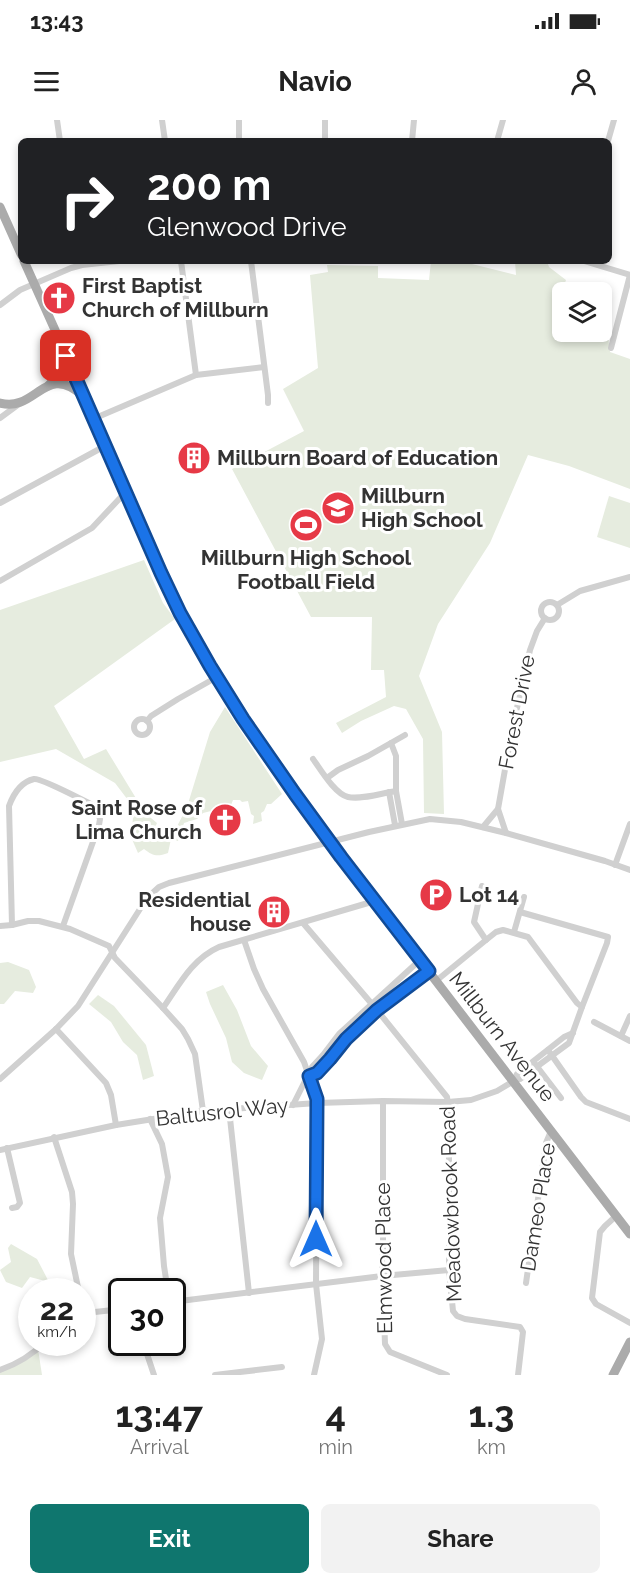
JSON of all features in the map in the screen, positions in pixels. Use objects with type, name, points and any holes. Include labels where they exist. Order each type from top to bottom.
[{"type":"main road","points":[[0,207],[3,223],[18,249]]},
{"type":"main road","name":"Millburn Avenue","points":[[25,264],[180,613],[217,677],[268,756],[329,841],[630,1234]]},
{"type":"main road","points":[[0,403],[15,405],[48,386],[54,379],[72,368]]},
{"type":"main road","points":[[48,386],[67,384],[83,396]]},
{"type":"main road","points":[[613,1375],[629,1345]]},
{"type":"street","points":[[57,120],[60,138]]},
{"type":"street","points":[[162,120],[165,138]]},
{"type":"street","points":[[239,120],[239,138]]},
{"type":"street","points":[[325,138],[326,120]]},
{"type":"street","points":[[412,138],[414,120]]},
{"type":"street","points":[[498,138],[503,120]]},
{"type":"street","points":[[609,138],[614,120]]},
{"type":"street","points":[[0,305],[20,290],[80,264]]},
{"type":"street","points":[[181,264],[196,375]]},
{"type":"street","points":[[251,264],[268,403]]},
{"type":"street","points":[[592,264],[630,275],[611,348]]},
{"type":"street","points":[[93,419],[196,375],[264,367]]},
{"type":"street","points":[[0,418],[23,401]]},
{"type":"street","points":[[0,503],[105,446]]},
{"type":"street","points":[[0,580],[92,528],[126,494]]},
{"type":"street","name":"Forest Drive","points":[[557,605],[580,591],[630,578]]},
{"type":"street","name":"Forest Drive","points":[[549,602],[557,605],[559,610],[556,618],[550,620],[541,614],[542,606],[549,602]]},
{"type":"street","name":"Forest Drive","points":[[506,833],[498,809],[512,730],[528,657],[537,631],[545,618]]},
{"type":"street","points":[[147,721],[178,699],[217,677]]},
{"type":"street","points":[[327,778],[405,735]]},
{"type":"street","points":[[391,743],[396,756],[392,791],[399,825]]},
{"type":"street","points":[[313,759],[336,790],[348,797],[392,791]]},
{"type":"street","points":[[12,925],[9,806],[14,793],[28,781],[39,779],[95,806],[100,819],[63,926]]},
{"type":"street","name":"Forest Drive","points":[[483,827],[498,809]]},
{"type":"street","points":[[0,1079],[78,1006],[147,898],[159,887],[169,883],[329,841],[430,819],[483,827],[630,870]]},
{"type":"street","points":[[615,865],[630,824]]},
{"type":"street","points":[[483,886],[474,922],[486,939]]},
{"type":"street","points":[[514,932],[524,897]]},
{"type":"street","points":[[163,1008],[190,968],[209,951],[368,903],[373,899]]},
{"type":"street","points":[[520,912],[608,937],[569,1043],[553,1056],[535,1064]]},
{"type":"street","points":[[0,926],[39,921],[63,926],[109,946],[114,958],[182,1029],[195,1054],[203,1112]]},
{"type":"street","name":"Meadowbrook Road","points":[[303,923],[445,1094],[448,1102],[449,1270],[453,1311],[465,1319],[521,1328],[523,1332],[518,1375]]},
{"type":"street","points":[[436,981],[500,930],[514,932],[528,937],[582,1007]]},
{"type":"street","points":[[244,940],[263,989],[304,1062],[317,1097],[316,1284],[322,1339],[314,1375]]},
{"type":"street","points":[[293,1105],[312,1067],[339,1034],[420,960]]},
{"type":"street","points":[[309,1076],[317,1073],[346,1039],[377,1010],[429,971]]},
{"type":"street","points":[[621,1036],[630,1016]]},
{"type":"street","points":[[594,1022],[630,1041]]},
{"type":"street","points":[[56,1029],[106,1083],[111,1095],[116,1125]]},
{"type":"street","points":[[535,1064],[548,1050],[573,1033]]},
{"type":"street","points":[[548,1050],[586,1102],[630,1119]]},
{"type":"street","points":[[535,1064],[561,1098]]},
{"type":"street","name":"Baltusrol Way","points":[[3,1149],[116,1125],[229,1109],[317,1103],[471,1100],[497,1091],[514,1081],[517,1074],[535,1064]]},
{"type":"street","name":"Elmwood Place","points":[[383,1101],[382,1276],[385,1344],[388,1351],[447,1375]]},
{"type":"street","points":[[229,1109],[249,1293]]},
{"type":"street","points":[[150,1119],[162,1144],[168,1177],[160,1218],[166,1278]]},
{"type":"street","name":"Dameo Place","points":[[526,1283],[546,1143],[551,1131]]},
{"type":"street","points":[[54,1137],[72,1192],[71,1254],[76,1278]]},
{"type":"street","points":[[3,1149],[20,1203],[17,1207],[12,1208]]},
{"type":"street","points":[[616,1216],[600,1232],[592,1298],[597,1304],[630,1323]]},
{"type":"street","points":[[186,1300],[449,1270]]},
{"type":"street","points":[[0,1370],[28,1356]]},
{"type":"street","points":[[148,1356],[154,1375]]},
{"type":"street","points":[[215,1375],[250,1373],[282,1367]]},
{"type":"shaded area","points":[[431,264],[472,264],[516,275],[515,264],[548,264],[566,280],[565,282],[552,282],[552,342],[609,342],[610,352],[630,359],[630,489],[569,466],[528,455],[490,543],[438,624],[419,676],[442,732],[444,814],[424,813],[423,739],[406,709],[394,706],[361,721],[342,733],[336,723],[386,697],[384,670],[371,670],[372,617],[311,617],[232,469],[304,431],[283,389],[318,368],[310,275],[328,272],[327,265],[378,266],[378,278],[429,280]]},
{"type":"shaded area","points":[[609,496],[630,503],[630,548],[597,537]]},
{"type":"shaded area","points":[[144,560],[163,603],[175,619],[54,706],[84,759],[106,749],[145,813],[157,823],[153,832],[171,838],[187,807],[210,732],[225,707],[282,794],[271,804],[267,804],[261,813],[262,821],[253,824],[254,816],[251,814],[248,801],[233,800],[227,807],[203,813],[197,819],[184,823],[178,841],[171,839],[168,853],[158,855],[144,849],[138,853],[131,837],[134,808],[115,783],[56,749],[0,762],[0,610]]},
{"type":"shaded area","points":[[8,962],[29,970],[36,987],[33,993],[15,991],[4,1004],[0,1004],[0,963]]},
{"type":"shaded area","points":[[223,985],[237,1010],[251,1046],[268,1066],[262,1080],[244,1073],[232,1062],[226,1038],[206,992]]},
{"type":"shaded area","points":[[98,995],[114,1006],[146,1045],[154,1076],[143,1080],[137,1055],[123,1042],[111,1022],[89,1004]]},
{"type":"shaded area","points":[[11,1244],[37,1259],[47,1278],[18,1278],[18,1286],[6,1282],[0,1270],[11,1262],[8,1248]]},
{"type":"shaded area","points":[[25,1356],[39,1356],[42,1375],[0,1375],[0,1370]]},
{"type":"place","name":"First Baptist Church of Millburn","points":[[59,298]]},
{"type":"place","name":"Millburn Board of Education","points":[[194,458]]},
{"type":"place","name":"Millburn High School","points":[[338,508]]},
{"type":"place","name":"Millburn High School Football Field","points":[[306,525]]},
{"type":"place","name":"Saint Rose of Lima Church","points":[[225,820]]},
{"type":"place","name":"Lot 14","points":[[436,895]]},
{"type":"place","name":"Residential house","points":[[274,912]]},
{"type":"route","points":[[66,356],[161,573],[180,613],[210,666],[243,719],[295,794],[429,971],[377,1010],[346,1039],[317,1073],[309,1076],[317,1099],[316,1239]]}]
